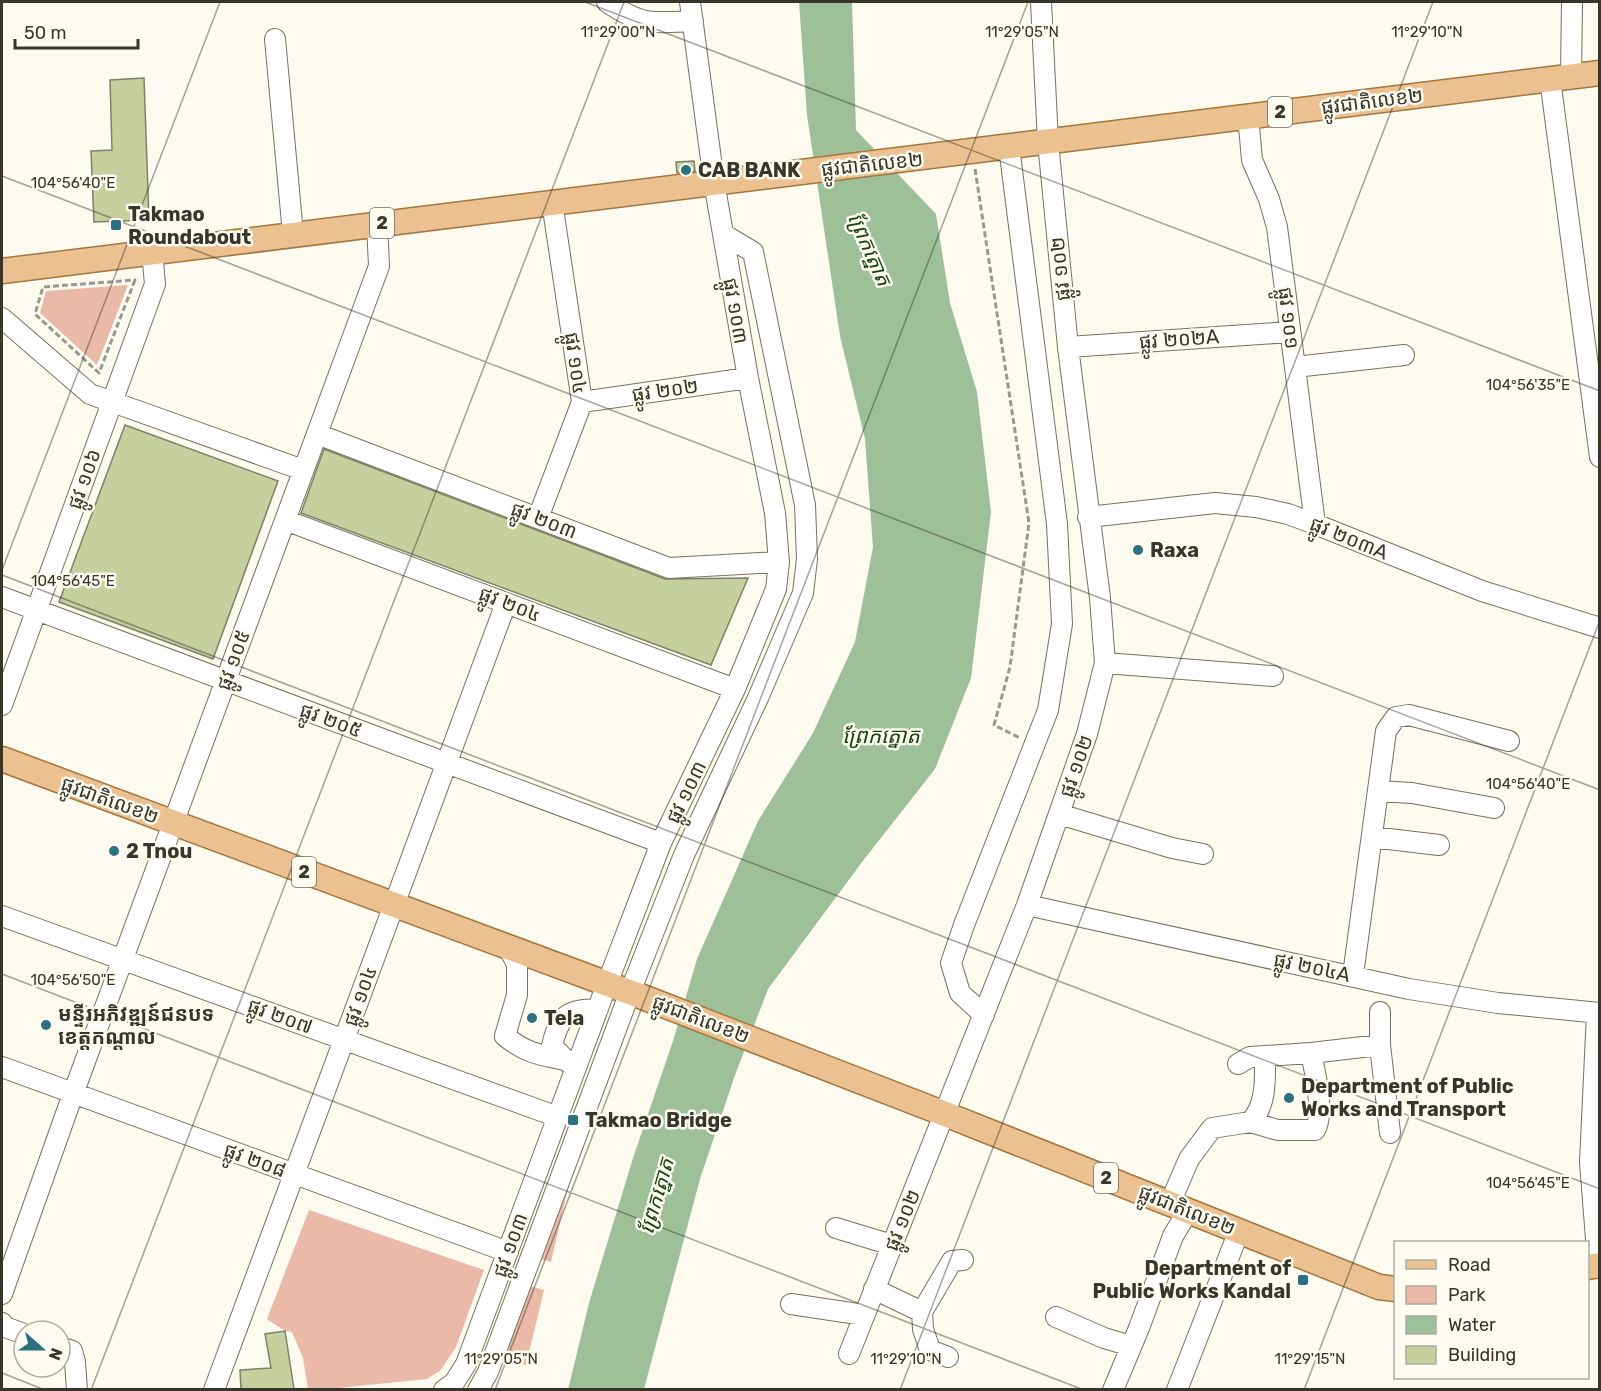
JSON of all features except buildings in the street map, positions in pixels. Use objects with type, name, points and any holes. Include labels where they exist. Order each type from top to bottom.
[{"type":"main road","name":"ផ្លូវជាតិលេខ២","points":[[2,271],[1599,73]]},
{"type":"main road","name":"ផ្លូវជាតិលេខ២","points":[[2,759],[635,994],[945,1114],[1379,1287],[1394,1288]]},
{"type":"street","points":[[607,2],[626,15],[642,21],[660,23],[692,11]]},
{"type":"street","name":"ផ្លូវ ១០២","points":[[849,1354],[1027,905],[1087,734],[1105,663],[1100,598],[1068,347],[1048,142],[1041,2]]},
{"type":"street","points":[[1572,2],[1560,78],[1596,368],[1599,457]]},
{"type":"street","name":"ផ្លូវ ១០៣","points":[[449,1386],[466,1364],[558,1117],[570,1064],[598,1009],[661,843],[735,689],[776,589],[779,562],[775,513],[748,378],[714,182],[692,11]]},
{"type":"street","points":[[275,39],[293,234]]},
{"type":"street","name":"ផ្លូវ ១០១","points":[[1248,116],[1252,160],[1269,199],[1277,227],[1315,524]]},
{"type":"street","points":[[984,1015],[960,993],[951,963],[1048,710],[1062,624],[1057,524],[1010,147]]},
{"type":"street","name":"ផ្លូវ ១០៤","points":[[538,518],[582,402],[552,202]]},
{"type":"street","name":"ផ្លូវ ១០៥","points":[[2,1294],[73,1094],[379,266],[377,224]]},
{"type":"street","points":[[478,1389],[488,1372],[635,994],[684,855],[758,698],[803,593],[807,559],[806,505],[753,252],[723,234]]},
{"type":"street","name":"ផ្លូវ ១០៦","points":[[2,705],[154,284],[152,251]]},
{"type":"street","points":[[2,318],[90,394],[303,470]]},
{"type":"street","name":"ផ្លូវ ២០២A","points":[[1068,347],[1290,332]]},
{"type":"street","points":[[1295,367],[1404,355]]},
{"type":"street","name":"ផ្លូវ ២០២","points":[[582,402],[748,378]]},
{"type":"street","name":"ផ្លូវ ២០៣","points":[[317,434],[669,568],[779,562]]},
{"type":"street","name":"ផ្លូវ ២០៣A","points":[[1088,517],[1215,503],[1256,507],[1288,514],[1482,591],[1599,628]]},
{"type":"street","name":"ផ្លូវ ២០៤","points":[[285,520],[735,689]]},
{"type":"street","name":"ផ្លូវ ២០៥","points":[[2,597],[661,843]]},
{"type":"street","name":"ផ្លូវ ១០៤","points":[[214,1389],[506,603]]},
{"type":"street","points":[[1105,663],[1273,676]]},
{"type":"street","points":[[1353,975],[1386,731],[1396,717],[1409,715],[1509,741]]},
{"type":"street","points":[[1378,791],[1412,793],[1494,807]]},
{"type":"street","points":[[1059,814],[1172,848],[1203,854]]},
{"type":"street","points":[[1372,837],[1439,845]]},
{"type":"street","name":"ផ្លូវ ២០៤A","points":[[1027,905],[1409,989],[1498,1003],[1598,1013]]},
{"type":"street","name":"ផ្លូវ ២០៧","points":[[2,916],[558,1117]]},
{"type":"street","points":[[508,947],[517,963],[517,995],[505,1036],[519,1048],[570,1064]]},
{"type":"street","points":[[570,1064],[552,1046],[556,1027],[566,1016],[581,1010],[598,1009]]},
{"type":"street","points":[[1380,1012],[1380,1046],[1390,1133]]},
{"type":"street","points":[[1595,1266],[1590,1162],[1598,1013]]},
{"type":"street","points":[[1238,1064],[1250,1057],[1380,1046]]},
{"type":"street","points":[[1113,1389],[1173,1236],[1189,1160],[1212,1128],[1250,1122],[1278,1130],[1315,1130],[1319,1123],[1319,1113],[1311,1053]]},
{"type":"street","points":[[1250,1122],[1259,1113],[1263,1098],[1265,1056]]},
{"type":"street","name":"ផ្លូវ ២០៨","points":[[2,1067],[508,1252]]},
{"type":"street","points":[[836,1228],[892,1245]]},
{"type":"street","points":[[1177,1389],[1239,1231]]},
{"type":"street","points":[[948,1357],[930,1350],[923,1329],[922,1312],[952,1261],[963,1260]]},
{"type":"street","points":[[874,1289],[922,1312]]},
{"type":"street","points":[[791,1304],[864,1315]]},
{"type":"street","points":[[1056,1317],[1104,1338],[1131,1346]]},
{"type":"street","points":[[72,1351],[77,1389]]},
{"type":"path","points":[[967,153],[1029,523],[1010,668],[994,725],[1035,745]]},
{"type":"path","points":[[135,279],[99,373],[35,314],[43,287],[135,279]]},
{"type":"green space","points":[[128,285],[97,365],[40,313],[46,291]]},
{"type":"green space","points":[[574,1162],[551,1262],[538,1258]]},
{"type":"green space","points":[[309,1210],[484,1270],[456,1347],[441,1370],[427,1379],[308,1389],[303,1358],[292,1332],[285,1331],[267,1319]]},
{"type":"green space","points":[[527,1285],[544,1290],[526,1365],[499,1360]]},
{"type":"water","name":"ព្រែកត្នោត","points":[[799,2],[852,2],[856,130],[936,214],[950,303],[977,392],[991,512],[971,678],[935,769],[862,862],[768,989],[735,1075],[700,1179],[644,1389],[568,1390],[589,1303],[697,959],[758,821],[813,733],[855,642],[873,547],[865,439],[840,336],[807,115]]},
{"type":"place","name":"CAB BANK","points":[[686,170]]},
{"type":"place","name":"Takmao Roundabout","points":[[116,225]]},
{"type":"place","name":"Raxa","points":[[1138,550]]},
{"type":"place","name":"2 Tnou","points":[[114,851]]},
{"type":"place","name":"Tela","points":[[532,1018]]},
{"type":"place","name":"មន្ទីរអភិវឌ្ឍន៍ជនបទ ខេត្តកណ្តាល","points":[[46,1025]]},
{"type":"place","name":"Department of Public Works and Transport","points":[[1289,1098]]},
{"type":"place","name":"Takmao Bridge","points":[[573,1120]]},
{"type":"place","name":"Department of Public Works Kandal","points":[[1303,1280]]}]
